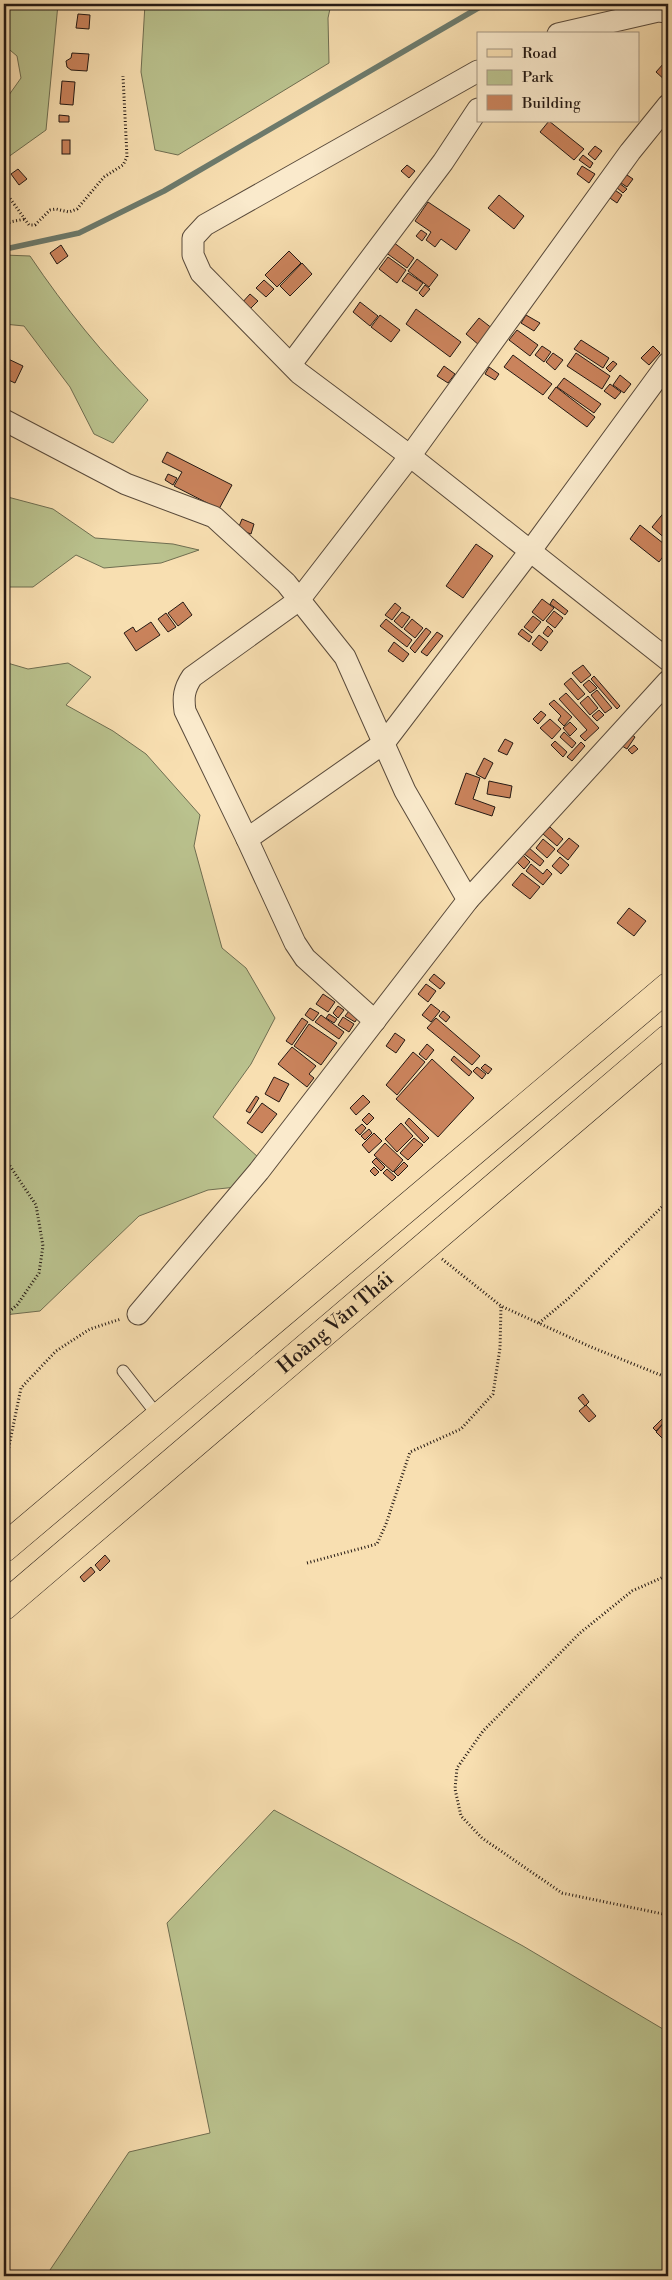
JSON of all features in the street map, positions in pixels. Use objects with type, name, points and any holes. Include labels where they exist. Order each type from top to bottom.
[{"type":"main road","points":[[4,1548],[668,987]]},
{"type":"main road","name":"Hoàng Văn Thái","points":[[4,1606],[668,1039]]},
{"type":"street","points":[[567,32],[658,11],[668,12]]},
{"type":"street","points":[[477,72],[205,225],[193,238],[192,255],[201,273],[299,373],[531,550],[668,660]]},
{"type":"street","points":[[375,1022],[305,958],[295,943],[247,838],[185,712],[183,699],[185,688],[192,677],[299,600],[410,456],[630,152],[668,105]]},
{"type":"street","points":[[290,364],[444,162],[477,111]]},
{"type":"street","points":[[247,838],[384,743],[531,550],[668,363]]},
{"type":"street","points":[[4,420],[126,484],[214,517],[286,583],[346,657],[405,791],[468,900]]},
{"type":"street","points":[[138,1314],[259,1170],[468,900],[668,681]]},
{"type":"lane","points":[[123,1371],[159,1417]]},
{"type":"path","points":[[4,190],[29,225],[35,225],[50,210],[56,209],[69,212],[77,209],[104,177],[123,165],[127,157],[123,76]]},
{"type":"path","points":[[4,227],[10,222],[25,219]]},
{"type":"path","points":[[4,1157],[36,1205],[43,1246],[39,1274],[17,1305],[4,1316]]},
{"type":"path","points":[[539,1323],[569,1298],[668,1201]]},
{"type":"path","points":[[426,1246],[502,1306],[591,1347],[668,1378]]},
{"type":"path","points":[[307,1563],[376,1544],[386,1524],[410,1452],[461,1429],[493,1394],[500,1348],[502,1306]]},
{"type":"path","points":[[4,1459],[8,1451],[21,1388],[56,1351],[90,1329],[138,1314]]},
{"type":"path","points":[[4,1445],[8,1451]]},
{"type":"path","points":[[668,1575],[632,1591],[580,1633],[483,1731],[458,1768],[455,1789],[461,1816],[482,1838],[562,1893],[668,1914]]},
{"type":"green space","points":[[4,4],[58,4],[46,130],[4,160],[4,102],[21,78],[17,56],[4,45]]},
{"type":"green space","points":[[145,4],[331,4],[328,18],[329,63],[178,155],[155,150],[141,72]]},
{"type":"green space","points":[[4,255],[30,256],[86,331],[148,400],[113,443],[94,434],[70,387],[24,326],[4,324]]},
{"type":"green space","points":[[4,496],[53,509],[95,538],[173,544],[199,550],[161,563],[104,568],[76,555],[33,587],[4,587]]},
{"type":"green space","points":[[4,662],[28,669],[68,663],[91,677],[66,705],[113,731],[146,754],[200,815],[194,846],[222,948],[246,968],[275,1018],[251,1064],[213,1117],[258,1157],[246,1186],[208,1190],[139,1216],[40,1311],[4,1315]]},
{"type":"green space","points":[[274,1810],[523,1946],[668,2032],[668,2276],[46,2276],[129,2152],[210,2133],[167,1923]]},
{"type":"building","points":[[78,14],[90,15],[89,29],[76,28]]},
{"type":"building","points":[[72,53],[89,54],[87,71],[71,70],[67,67],[66,61],[71,58]]},
{"type":"building","points":[[664,63],[668,67],[668,78],[666,81],[656,72]]},
{"type":"building","points":[[62,81],[75,82],[73,105],[60,104]]},
{"type":"building","points":[[59,115],[69,116],[69,122],[59,122]]},
{"type":"building","points":[[550,122],[584,149],[574,160],[540,132]]},
{"type":"building","points":[[62,140],[70,140],[70,154],[62,154]]},
{"type":"building","points":[[595,146],[602,151],[595,160],[588,154]]},
{"type":"building","points":[[583,155],[593,163],[590,168],[579,160]]},
{"type":"building","points":[[407,165],[415,171],[409,178],[401,171]]},
{"type":"building","points":[[582,166],[595,174],[589,183],[577,174]]},
{"type":"building","points":[[18,169],[27,179],[19,185],[11,174]]},
{"type":"building","points":[[624,173],[633,179],[627,187],[618,181]]},
{"type":"building","points":[[619,183],[627,189],[623,193],[616,187]]},
{"type":"building","points":[[612,188],[622,195],[617,203],[607,196]]},
{"type":"building","points":[[499,195],[524,216],[514,229],[488,208]]},
{"type":"building","points":[[428,202],[470,230],[456,250],[441,239],[435,247],[426,240],[431,232],[415,221]]},
{"type":"building","points":[[421,230],[427,234],[422,241],[416,236]]},
{"type":"building","points":[[393,242],[414,258],[407,268],[385,252]]},
{"type":"building","points":[[61,245],[68,256],[57,264],[50,253]]},
{"type":"building","points":[[289,251],[301,263],[277,287],[265,275]]},
{"type":"building","points":[[388,257],[406,270],[397,283],[379,269]]},
{"type":"building","points":[[417,259],[438,275],[429,287],[408,271]]},
{"type":"building","points":[[302,263],[312,274],[290,296],[280,286]]},
{"type":"building","points":[[408,273],[423,283],[417,291],[402,281]]},
{"type":"building","points":[[264,280],[274,289],[266,297],[256,288]]},
{"type":"building","points":[[425,285],[430,289],[423,297],[419,293]]},
{"type":"building","points":[[250,294],[258,301],[247,312],[240,305]]},
{"type":"building","points":[[360,302],[378,316],[370,326],[353,312]]},
{"type":"building","points":[[416,309],[461,342],[450,357],[406,324]]},
{"type":"building","points":[[380,315],[400,330],[391,342],[371,327]]},
{"type":"building","points":[[526,315],[540,323],[534,331],[521,323]]},
{"type":"building","points":[[479,318],[493,329],[479,345],[466,334]]},
{"type":"building","points":[[517,330],[538,345],[530,356],[509,340]]},
{"type":"building","points":[[581,340],[609,358],[603,368],[574,349]]},
{"type":"building","points":[[542,346],[551,352],[544,362],[535,355]]},
{"type":"building","points":[[653,346],[660,353],[649,365],[641,358]]},
{"type":"building","points":[[553,353],[563,360],[555,370],[546,362]]},
{"type":"building","points":[[576,353],[610,376],[602,389],[567,366]]},
{"type":"building","points":[[513,355],[552,384],[543,395],[504,367]]},
{"type":"building","points":[[4,357],[23,366],[15,383],[4,378]]},
{"type":"building","points":[[613,361],[617,364],[610,372],[606,368]]},
{"type":"building","points":[[444,366],[455,374],[448,383],[437,376]]},
{"type":"building","points":[[489,367],[499,374],[495,380],[485,374]]},
{"type":"building","points":[[620,375],[631,384],[624,393],[613,385]]},
{"type":"building","points":[[564,378],[601,404],[594,413],[557,387]]},
{"type":"building","points":[[610,384],[621,392],[615,399],[604,391]]},
{"type":"building","points":[[556,387],[595,417],[587,427],[548,398]]},
{"type":"building","points":[[167,452],[232,485],[219,509],[174,486],[182,472],[162,462]]},
{"type":"building","points":[[168,474],[177,478],[173,485],[165,480]]},
{"type":"building","points":[[666,510],[668,512],[668,541],[652,527]]},
{"type":"building","points":[[242,519],[254,524],[251,534],[238,529]]},
{"type":"building","points":[[640,525],[668,547],[668,550],[659,562],[630,539]]},
{"type":"building","points":[[476,544],[493,556],[463,598],[446,586]]},
{"type":"building","points":[[542,599],[554,608],[543,621],[532,612]]},
{"type":"building","points":[[553,599],[568,611],[565,615],[550,604]]},
{"type":"building","points":[[183,602],[192,615],[178,626],[168,613]]},
{"type":"building","points":[[395,603],[401,608],[392,620],[385,615]]},
{"type":"building","points":[[554,611],[563,618],[555,628],[546,621]]},
{"type":"building","points":[[402,612],[410,617],[402,628],[394,621]]},
{"type":"building","points":[[166,613],[176,627],[168,632],[158,619]]},
{"type":"building","points":[[533,616],[541,622],[532,633],[524,627]]},
{"type":"building","points":[[386,619],[412,640],[407,647],[380,626]]},
{"type":"building","points":[[412,619],[423,628],[415,638],[404,629]]},
{"type":"building","points":[[151,622],[160,635],[136,651],[124,633],[133,627],[136,632]]},
{"type":"building","points":[[548,626],[553,631],[548,637],[543,633]]},
{"type":"building","points":[[426,628],[431,632],[415,653],[410,648]]},
{"type":"building","points":[[522,629],[532,637],[529,642],[518,634]]},
{"type":"building","points":[[437,632],[443,636],[427,656],[421,652]]},
{"type":"building","points":[[539,635],[548,642],[541,651],[532,644]]},
{"type":"building","points":[[394,642],[409,654],[403,662],[388,651]]},
{"type":"building","points":[[583,665],[591,675],[581,683],[572,673]]},
{"type":"building","points":[[594,676],[620,706],[617,709],[591,679]]},
{"type":"building","points":[[571,678],[585,694],[578,700],[564,684]]},
{"type":"building","points":[[589,680],[597,688],[590,693],[583,685]]},
{"type":"building","points":[[597,690],[612,708],[605,713],[591,695]]},
{"type":"building","points":[[566,693],[599,728],[585,741],[580,736],[587,730],[559,699]]},
{"type":"building","points":[[588,696],[598,708],[590,715],[580,703]]},
{"type":"building","points":[[554,700],[572,717],[564,726],[558,720],[561,716],[549,704]]},
{"type":"building","points":[[599,710],[604,715],[597,721],[592,716]]},
{"type":"building","points":[[541,711],[546,715],[538,724],[533,719]]},
{"type":"building","points":[[550,719],[561,729],[552,739],[540,728]]},
{"type":"building","points":[[570,722],[577,729],[570,736],[563,728]]},
{"type":"building","points":[[564,732],[576,743],[572,748],[560,737]]},
{"type":"building","points":[[628,732],[635,737],[627,749],[619,744]]},
{"type":"building","points":[[505,739],[513,743],[507,755],[498,751]]},
{"type":"building","points":[[555,741],[567,752],[563,757],[551,745]]},
{"type":"building","points":[[581,742],[585,746],[572,761],[567,757]]},
{"type":"building","points":[[634,745],[638,749],[632,754],[628,750]]},
{"type":"building","points":[[484,758],[493,763],[485,779],[476,774]]},
{"type":"building","points":[[466,773],[480,778],[473,799],[495,807],[492,816],[455,804]]},
{"type":"building","points":[[489,781],[512,786],[510,798],[487,794]]},
{"type":"building","points":[[550,827],[563,839],[557,846],[543,834]]},
{"type":"building","points":[[569,838],[579,846],[568,860],[557,851]]},
{"type":"building","points":[[543,839],[555,849],[547,858],[536,848]]},
{"type":"building","points":[[528,847],[544,861],[540,866],[523,853]]},
{"type":"building","points":[[523,855],[530,862],[524,869],[517,862]]},
{"type":"building","points":[[560,857],[569,865],[561,874],[552,866]]},
{"type":"building","points":[[531,864],[543,874],[547,869],[552,874],[543,885],[526,871]]},
{"type":"building","points":[[522,873],[540,887],[530,899],[512,885]]},
{"type":"building","points":[[629,908],[646,921],[634,936],[617,923]]},
{"type":"building","points":[[434,974],[445,983],[440,989],[429,980]]},
{"type":"building","points":[[426,984],[436,991],[428,1002],[418,994]]},
{"type":"building","points":[[323,994],[335,1002],[328,1012],[316,1004]]},
{"type":"building","points":[[431,1004],[440,1011],[431,1022],[422,1015]]},
{"type":"building","points":[[338,1006],[344,1010],[338,1018],[333,1013]]},
{"type":"building","points":[[310,1008],[319,1013],[313,1021],[305,1015]]},
{"type":"building","points":[[349,1011],[358,1017],[355,1022],[345,1016]]},
{"type":"building","points":[[443,1011],[450,1017],[446,1022],[439,1016]]},
{"type":"building","points":[[329,1014],[337,1019],[334,1023],[326,1018]]},
{"type":"building","points":[[321,1015],[344,1032],[339,1039],[315,1022]]},
{"type":"building","points":[[343,1017],[354,1024],[349,1032],[338,1025]]},
{"type":"building","points":[[302,1018],[308,1022],[292,1045],[286,1041]]},
{"type":"building","points":[[436,1018],[480,1056],[472,1065],[427,1028]]},
{"type":"building","points":[[309,1024],[337,1043],[321,1065],[294,1046]]},
{"type":"building","points":[[395,1033],[405,1040],[396,1053],[386,1046]]},
{"type":"building","points":[[427,1044],[434,1050],[426,1060],[419,1054]]},
{"type":"building","points":[[292,1047],[316,1066],[309,1074],[314,1078],[307,1087],[278,1064]]},
{"type":"building","points":[[413,1052],[425,1062],[397,1095],[386,1085]]},
{"type":"building","points":[[454,1056],[472,1072],[469,1076],[451,1060]]},
{"type":"building","points":[[432,1059],[474,1098],[438,1137],[396,1099]]},
{"type":"building","points":[[485,1064],[492,1069],[488,1074],[481,1068]]},
{"type":"building","points":[[477,1067],[486,1074],[482,1079],[473,1071]]},
{"type":"building","points":[[274,1077],[289,1084],[279,1102],[265,1094]]},
{"type":"building","points":[[363,1095],[370,1102],[356,1115],[350,1108]]},
{"type":"building","points":[[256,1096],[259,1098],[250,1113],[246,1111]]},
{"type":"building","points":[[262,1103],[277,1114],[262,1133],[247,1123]]},
{"type":"building","points":[[369,1113],[374,1118],[367,1125],[362,1120]]},
{"type":"building","points":[[409,1118],[429,1138],[424,1143],[405,1123]]},
{"type":"building","points":[[401,1123],[413,1136],[397,1152],[385,1139]]},
{"type":"building","points":[[362,1124],[366,1128],[360,1135],[355,1130]]},
{"type":"building","points":[[369,1129],[372,1133],[365,1140],[361,1136]]},
{"type":"building","points":[[374,1133],[382,1141],[369,1153],[362,1145]]},
{"type":"building","points":[[414,1138],[423,1145],[408,1160],[400,1153]]},
{"type":"building","points":[[385,1143],[403,1160],[393,1172],[374,1155]]},
{"type":"building","points":[[376,1158],[385,1167],[381,1171],[372,1162]]},
{"type":"building","points":[[404,1162],[408,1166],[398,1176],[394,1172]]},
{"type":"building","points":[[374,1167],[379,1172],[375,1176],[370,1171]]},
{"type":"building","points":[[387,1169],[396,1177],[392,1181],[383,1173]]},
{"type":"building","points":[[583,1394],[589,1402],[585,1406],[578,1398]]},
{"type":"building","points":[[586,1405],[596,1416],[589,1422],[579,1411]]},
{"type":"building","points":[[668,1413],[668,1418],[656,1431],[653,1428]]},
{"type":"building","points":[[668,1418],[668,1444],[656,1432]]},
{"type":"building","points":[[105,1555],[110,1561],[100,1571],[95,1565]]},
{"type":"building","points":[[91,1567],[95,1572],[84,1582],[80,1577]]},
{"type":"waterway","points":[[10,248],[79,233],[164,191],[485,4]]}]
